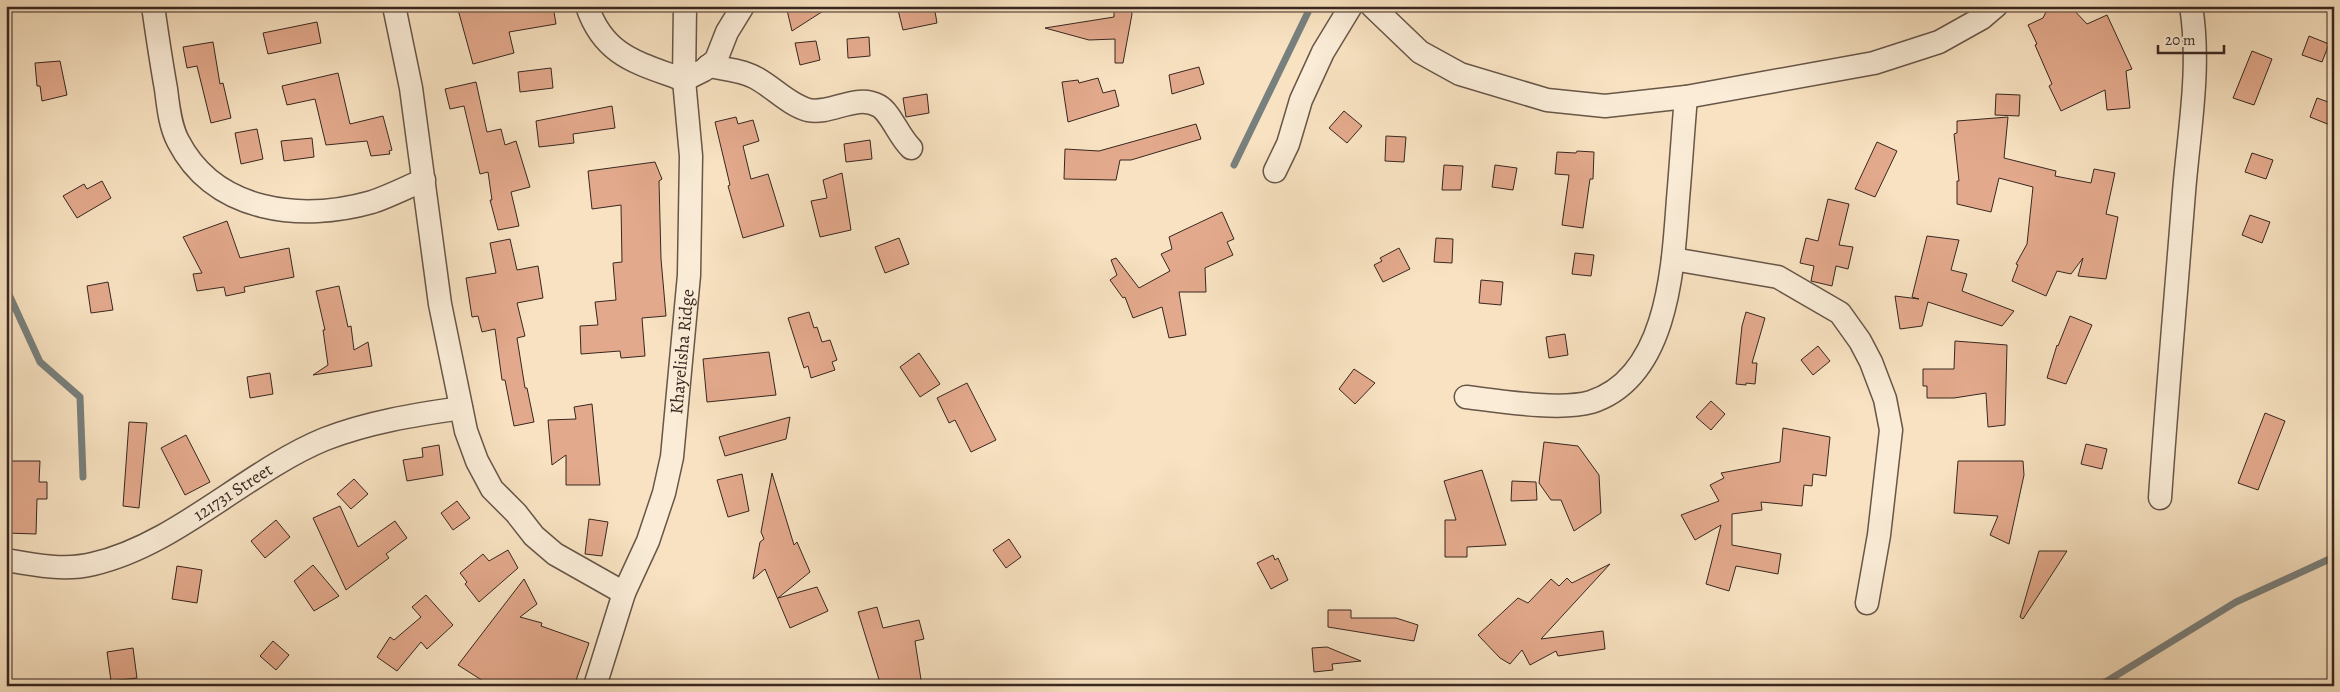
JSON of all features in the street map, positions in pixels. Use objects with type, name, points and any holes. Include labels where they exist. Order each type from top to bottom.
[{"type":"street","points":[[153,6],[170,112],[177,140],[193,163],[213,182],[233,196],[252,204],[279,210],[312,212],[372,202],[424,180]]},
{"type":"street","points":[[394,6],[411,88],[440,304],[466,431],[492,489],[516,513],[534,536],[555,554],[624,593]]},
{"type":"street","points":[[587,6],[593,24],[608,44],[628,58],[684,80],[716,60],[727,32],[743,6]]},
{"type":"street","name":"Khayelisha Ridge","points":[[594,686],[624,593],[648,541],[664,493],[672,457],[680,395],[689,275],[690,156],[684,80],[685,6]]},
{"type":"street","points":[[1275,171],[1288,144],[1301,100],[1323,52],[1351,6]]},
{"type":"street","points":[[1372,6],[1420,52],[1460,74],[1498,87],[1547,100],[1605,106],[1686,97],[1874,63],[1939,42],[1982,18],[1996,6]]},
{"type":"street","points":[[2160,498],[2170,356],[2196,58],[2191,6]]},
{"type":"street","points":[[708,66],[744,73],[754,77],[807,110],[819,110],[855,102],[868,102],[880,106],[905,143],[911,148]]},
{"type":"street","points":[[1466,397],[1555,405],[1590,402],[1611,391],[1643,360],[1654,340],[1663,312],[1673,260],[1686,97]]},
{"type":"street","points":[[1673,260],[1778,277],[1840,312],[1860,341],[1871,362],[1885,399],[1891,430],[1879,535],[1867,603]]},
{"type":"street","name":"121731 Street","points":[[6,560],[35,565],[67,567],[91,565],[115,558],[146,544],[290,457],[324,440],[386,420],[461,408]]},
{"type":"building","points":[[457,6],[553,6],[556,24],[509,32],[514,53],[473,64]]},
{"type":"building","points":[[786,6],[831,6],[792,31]]},
{"type":"building","points":[[897,6],[934,6],[937,23],[903,30]]},
{"type":"building","points":[[1114,6],[1130,6],[1132,14],[1123,63],[1115,63],[1115,39],[1089,40],[1045,28],[1114,17]]},
{"type":"building","points":[[2057,6],[2070,6],[2087,24],[2107,15],[2132,69],[2126,71],[2130,108],[2107,110],[2105,90],[2061,111],[2049,86],[2052,84],[2028,25],[2043,18],[2046,12],[2052,11]]},
{"type":"building","points":[[317,22],[321,43],[268,54],[263,33]]},
{"type":"building","points":[[2309,36],[2329,44],[2322,62],[2302,55]]},
{"type":"building","points":[[869,37],[870,56],[848,58],[847,39]]},
{"type":"building","points":[[816,41],[820,60],[800,65],[795,43]]},
{"type":"building","points":[[213,42],[220,84],[223,83],[231,118],[211,123],[197,66],[187,68],[183,47]]},
{"type":"building","points":[[2252,51],[2272,59],[2254,105],[2233,98]]},
{"type":"building","points":[[60,61],[67,95],[42,101],[40,86],[37,86],[35,63]]},
{"type":"building","points":[[1199,67],[1204,84],[1172,94],[1169,75]]},
{"type":"building","points":[[551,68],[553,88],[520,92],[518,72]]},
{"type":"building","points":[[338,73],[350,124],[383,116],[392,150],[389,151],[390,154],[371,156],[367,141],[326,145],[315,99],[287,105],[282,86]]},
{"type":"building","points":[[1098,78],[1103,93],[1115,90],[1119,106],[1068,122],[1062,82],[1078,80],[1079,83]]},
{"type":"building","points":[[476,82],[487,132],[501,129],[505,145],[516,141],[530,187],[511,192],[519,226],[498,230],[490,200],[492,200],[488,172],[480,174],[464,106],[450,109],[445,89]]},
{"type":"building","points":[[927,94],[929,113],[906,117],[903,98]]},
{"type":"building","points":[[1996,94],[2020,95],[2019,116],[1995,115]]},
{"type":"building","points":[[2317,98],[2334,104],[2334,115],[2330,125],[2310,117]]},
{"type":"building","points":[[612,106],[615,128],[573,134],[574,143],[539,147],[536,121]]},
{"type":"building","points":[[1344,111],[1362,126],[1347,143],[1329,128]]},
{"type":"building","points":[[736,117],[738,124],[753,120],[759,141],[743,146],[751,179],[768,174],[784,226],[743,238],[728,186],[730,185],[715,122]]},
{"type":"building","points":[[2008,117],[2004,158],[2056,171],[2055,176],[2091,183],[2094,169],[2115,173],[2106,214],[2118,217],[2106,279],[2078,276],[2083,258],[2071,274],[2057,271],[2046,296],[2012,281],[2018,265],[2016,264],[2027,244],[2033,187],[1999,178],[1991,212],[1957,204],[1957,181],[1959,181],[1954,134],[1957,133],[1957,121]]},
{"type":"building","points":[[1196,124],[1201,139],[1131,160],[1120,160],[1116,180],[1064,179],[1065,149],[1099,151]]},
{"type":"building","points":[[257,129],[263,159],[241,164],[235,133]]},
{"type":"building","points":[[1386,136],[1406,137],[1404,162],[1385,161]]},
{"type":"building","points":[[312,138],[314,157],[284,161],[281,141]]},
{"type":"building","points":[[870,140],[872,159],[846,162],[844,144]]},
{"type":"building","points":[[1877,142],[1897,151],[1875,197],[1855,189]]},
{"type":"building","points":[[1577,151],[1594,152],[1593,179],[1590,179],[1583,228],[1562,225],[1569,175],[1555,174],[1557,152],[1576,153]]},
{"type":"building","points":[[2252,153],[2273,160],[2266,179],[2245,172]]},
{"type":"building","points":[[655,162],[662,179],[659,181],[661,259],[666,316],[642,318],[645,356],[621,358],[620,351],[581,354],[580,326],[598,325],[595,302],[616,300],[613,263],[622,262],[621,205],[592,209],[588,171]]},
{"type":"building","points":[[1444,165],[1463,166],[1461,190],[1442,190]]},
{"type":"building","points":[[1495,165],[1517,168],[1513,190],[1492,187]]},
{"type":"building","points":[[842,173],[851,230],[820,237],[811,201],[827,198],[823,180]]},
{"type":"building","points":[[102,181],[111,198],[77,218],[63,196],[84,184],[87,189]]},
{"type":"building","points":[[1828,199],[1849,204],[1839,245],[1853,247],[1848,269],[1836,266],[1832,286],[1811,281],[1814,266],[1800,263],[1806,238],[1818,241]]},
{"type":"building","points":[[1222,212],[1234,239],[1227,242],[1233,255],[1205,268],[1206,292],[1179,292],[1186,335],[1169,338],[1162,307],[1133,318],[1125,297],[1123,298],[1110,280],[1117,275],[1111,260],[1116,258],[1139,288],[1170,271],[1161,254],[1172,249],[1169,237]]},
{"type":"building","points":[[2250,215],[2270,222],[2262,243],[2242,235]]},
{"type":"building","points":[[227,221],[240,258],[289,248],[294,277],[244,287],[245,292],[226,296],[224,287],[197,291],[193,274],[202,273],[183,237]]},
{"type":"building","points":[[1927,236],[1959,240],[1951,270],[1967,274],[1962,291],[2014,311],[2002,326],[1928,302],[1922,326],[1900,329],[1895,296],[1919,299],[1912,297]]},
{"type":"building","points":[[899,238],[909,264],[885,273],[875,247]]},
{"type":"building","points":[[1436,238],[1453,239],[1452,263],[1434,262]]},
{"type":"building","points":[[510,239],[517,270],[538,266],[543,298],[517,303],[525,336],[517,338],[525,388],[527,388],[534,422],[514,426],[505,380],[502,380],[495,329],[482,332],[478,316],[472,317],[466,278],[496,273],[490,243]]},
{"type":"building","points":[[1399,248],[1410,269],[1383,282],[1374,265],[1382,261],[1380,258]]},
{"type":"building","points":[[1575,253],[1594,255],[1591,276],[1572,274]]},
{"type":"building","points":[[1481,280],[1503,282],[1501,305],[1479,303]]},
{"type":"building","points":[[108,282],[113,310],[91,313],[87,286]]},
{"type":"building","points":[[339,286],[348,327],[351,326],[354,350],[368,342],[372,366],[313,375],[328,365],[323,330],[325,330],[316,291]]},
{"type":"building","points":[[809,312],[814,328],[817,327],[822,342],[830,340],[837,360],[832,362],[835,370],[811,378],[808,366],[804,368],[788,318]]},
{"type":"building","points":[[1746,312],[1765,318],[1752,363],[1757,363],[1755,384],[1746,383],[1746,385],[1736,384],[1742,326]]},
{"type":"building","points":[[2070,316],[2092,325],[2066,384],[2047,378],[2057,345]]},
{"type":"building","points":[[1565,334],[1568,355],[1549,358],[1546,337]]},
{"type":"building","points":[[1955,341],[2007,345],[2005,425],[1988,427],[1986,393],[1954,398],[1927,398],[1927,386],[1923,386],[1923,369],[1954,369]]},
{"type":"building","points":[[1818,346],[1830,361],[1813,375],[1801,360]]},
{"type":"building","points":[[769,352],[776,395],[707,402],[703,359]]},
{"type":"building","points":[[919,353],[940,384],[920,397],[900,367]]},
{"type":"building","points":[[1354,369],[1375,383],[1355,404],[1339,389]]},
{"type":"building","points":[[270,373],[273,394],[250,398],[247,377]]},
{"type":"building","points":[[967,383],[996,440],[971,452],[955,420],[949,423],[937,398]]},
{"type":"building","points":[[1711,401],[1725,414],[1711,430],[1696,417]]},
{"type":"building","points":[[592,404],[600,485],[566,485],[566,455],[552,465],[548,420],[576,419],[574,407]]},
{"type":"building","points":[[2265,413],[2285,421],[2258,490],[2238,483]]},
{"type":"building","points":[[790,417],[786,439],[725,456],[719,437]]},
{"type":"building","points":[[129,422],[147,423],[139,508],[123,506]]},
{"type":"building","points":[[1783,428],[1830,437],[1826,476],[1813,474],[1812,486],[1804,485],[1802,506],[1761,502],[1762,510],[1732,514],[1732,545],[1781,554],[1778,574],[1736,566],[1729,591],[1706,584],[1721,525],[1695,540],[1681,515],[1719,501],[1710,485],[1724,478],[1721,473],[1780,462]]},
{"type":"building","points":[[186,435],[210,482],[185,495],[161,448]]},
{"type":"building","points":[[1544,442],[1578,446],[1599,475],[1601,513],[1574,531],[1561,500],[1551,500],[1539,483]]},
{"type":"building","points":[[2086,444],[2107,449],[2102,469],[2081,464]]},
{"type":"building","points":[[439,445],[443,475],[407,481],[403,460],[423,457],[422,448]]},
{"type":"building","points":[[9,461],[40,461],[39,482],[47,482],[47,499],[37,499],[36,534],[6,533],[6,466],[9,466]]},
{"type":"building","points":[[1958,461],[2023,461],[2024,475],[2009,544],[1990,535],[1998,516],[1954,513]]},
{"type":"building","points":[[1482,470],[1506,545],[1467,547],[1467,557],[1445,557],[1445,520],[1456,520],[1444,481]]},
{"type":"building","points":[[772,473],[794,545],[797,542],[810,572],[778,598],[817,587],[828,611],[790,628],[765,569],[753,579],[760,542],[764,539],[761,532]]},
{"type":"building","points":[[742,474],[749,511],[728,517],[717,480]]},
{"type":"building","points":[[354,479],[368,494],[351,509],[337,494]]},
{"type":"building","points":[[1512,481],[1536,482],[1537,500],[1511,501]]},
{"type":"building","points":[[457,501],[470,518],[453,530],[441,513]]},
{"type":"building","points":[[340,506],[358,547],[395,521],[407,538],[386,554],[389,558],[346,590],[313,518]]},
{"type":"building","points":[[589,519],[608,522],[602,556],[585,554]]},
{"type":"building","points":[[276,520],[290,537],[265,558],[251,541]]},
{"type":"building","points":[[1009,539],[1021,557],[1006,568],[993,550]]},
{"type":"building","points":[[508,550],[518,568],[479,602],[465,584],[467,582],[460,573],[483,554],[489,561]]},
{"type":"building","points":[[2039,551],[2067,551],[2023,619],[2020,617]]},
{"type":"building","points":[[1273,555],[1275,560],[1278,558],[1288,580],[1271,589],[1257,563]]},
{"type":"building","points":[[1610,564],[1541,639],[1603,631],[1605,649],[1558,656],[1556,651],[1530,665],[1522,650],[1510,664],[1500,658],[1478,635],[1518,598],[1528,603],[1551,579],[1559,586],[1567,578],[1572,583]]},
{"type":"building","points":[[313,565],[339,596],[314,611],[294,581]]},
{"type":"building","points":[[177,566],[202,570],[197,603],[172,599]]},
{"type":"building","points":[[524,579],[537,604],[520,617],[542,623],[541,626],[589,643],[574,686],[491,686],[458,665]]},
{"type":"building","points":[[426,595],[453,625],[427,649],[421,642],[397,671],[377,657],[390,637],[394,640],[421,617],[412,607]]},
{"type":"building","points":[[877,607],[883,628],[919,620],[924,639],[915,641],[922,686],[881,686],[858,612]]},
{"type":"building","points":[[1328,610],[1351,610],[1351,618],[1396,618],[1418,625],[1414,641],[1328,627]]},
{"type":"building","points":[[273,641],[289,655],[276,670],[260,656]]},
{"type":"building","points":[[1327,647],[1361,661],[1332,664],[1333,670],[1314,672],[1312,648]]},
{"type":"building","points":[[133,648],[137,678],[111,681],[107,652]]},
{"type":"waterway","points":[[1234,165],[1311,6]]},
{"type":"waterway","points":[[6,288],[40,362],[80,397],[83,477]]},
{"type":"waterway","points":[[2099,686],[2236,602],[2334,557]]}]
